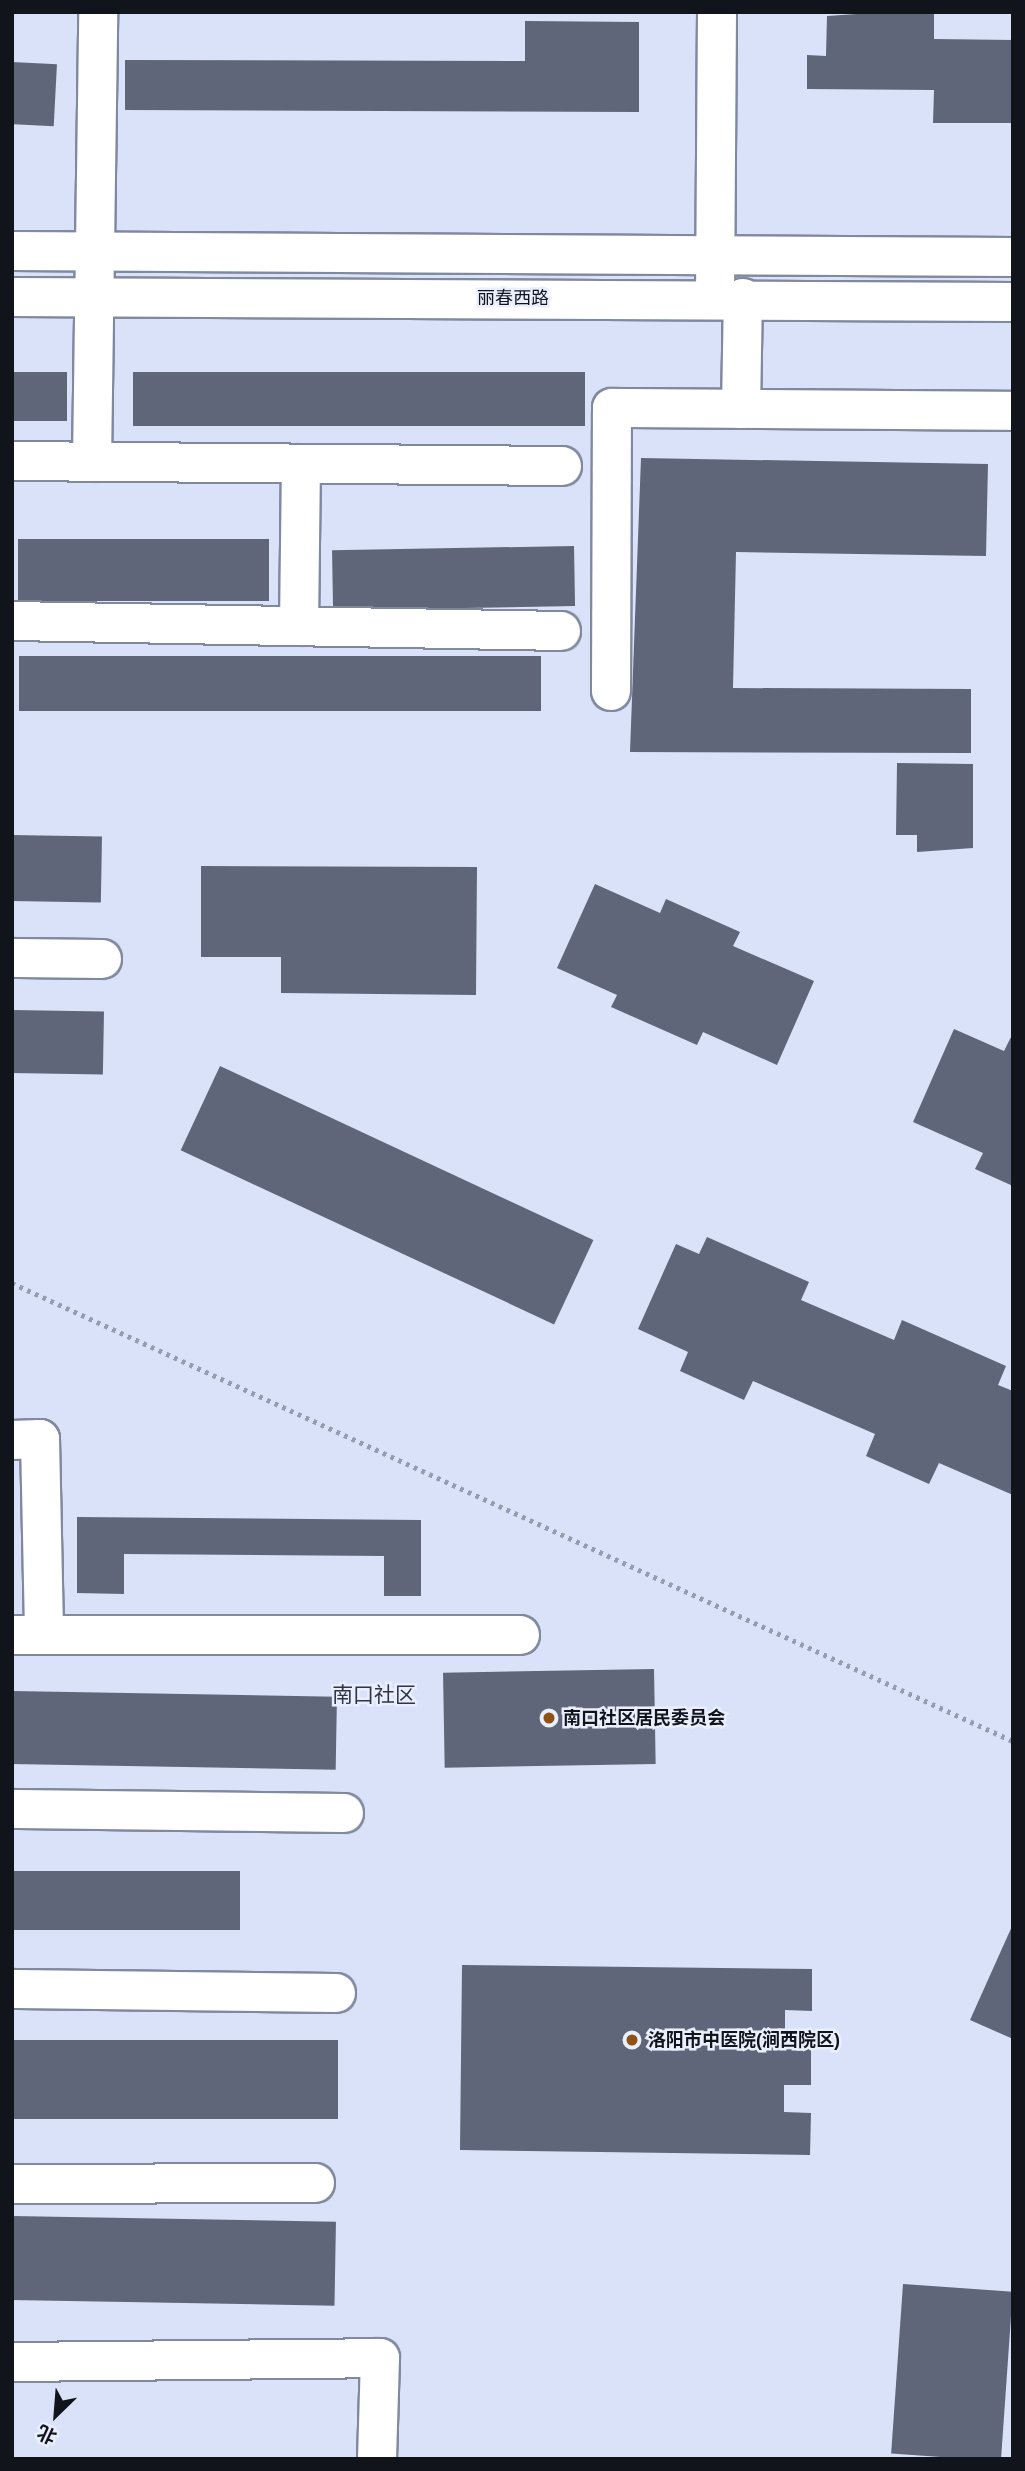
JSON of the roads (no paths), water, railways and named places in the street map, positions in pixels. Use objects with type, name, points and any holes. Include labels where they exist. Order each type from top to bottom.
[{"type":"main road","points":[[92,462],[98,12]]},
{"type":"main road","points":[[717,12],[715,253],[729,299],[741,409]]},
{"type":"main road","points":[[12,251],[715,253],[1013,257]]},
{"type":"main road","name":"丽春西路","points":[[12,297],[95,295],[1013,302]]},
{"type":"main road","points":[[611,691],[612,408],[1012,411]]},
{"type":"main road","points":[[12,461],[562,466]]},
{"type":"main road","points":[[299,626],[302,464]]},
{"type":"main road","points":[[12,621],[561,631]]},
{"type":"main road","points":[[12,958],[102,959]]},
{"type":"main road","points":[[12,1440],[40,1439],[28,1635],[520,1635]]},
{"type":"main road","points":[[12,1809],[344,1813]]},
{"type":"main road","points":[[12,1989],[336,1993]]},
{"type":"main road","points":[[12,2184],[315,2183]]},
{"type":"main road","points":[[12,2362],[380,2358],[377,2459]]},
{"type":"place","name":"南口社区居民委员会","points":[[549,1718]]},
{"type":"place","name":"洛阳市中医院(涧西院区)","points":[[632,2040]]},
{"type":"district","name":"南口社区","points":[[374,1695]]}]
